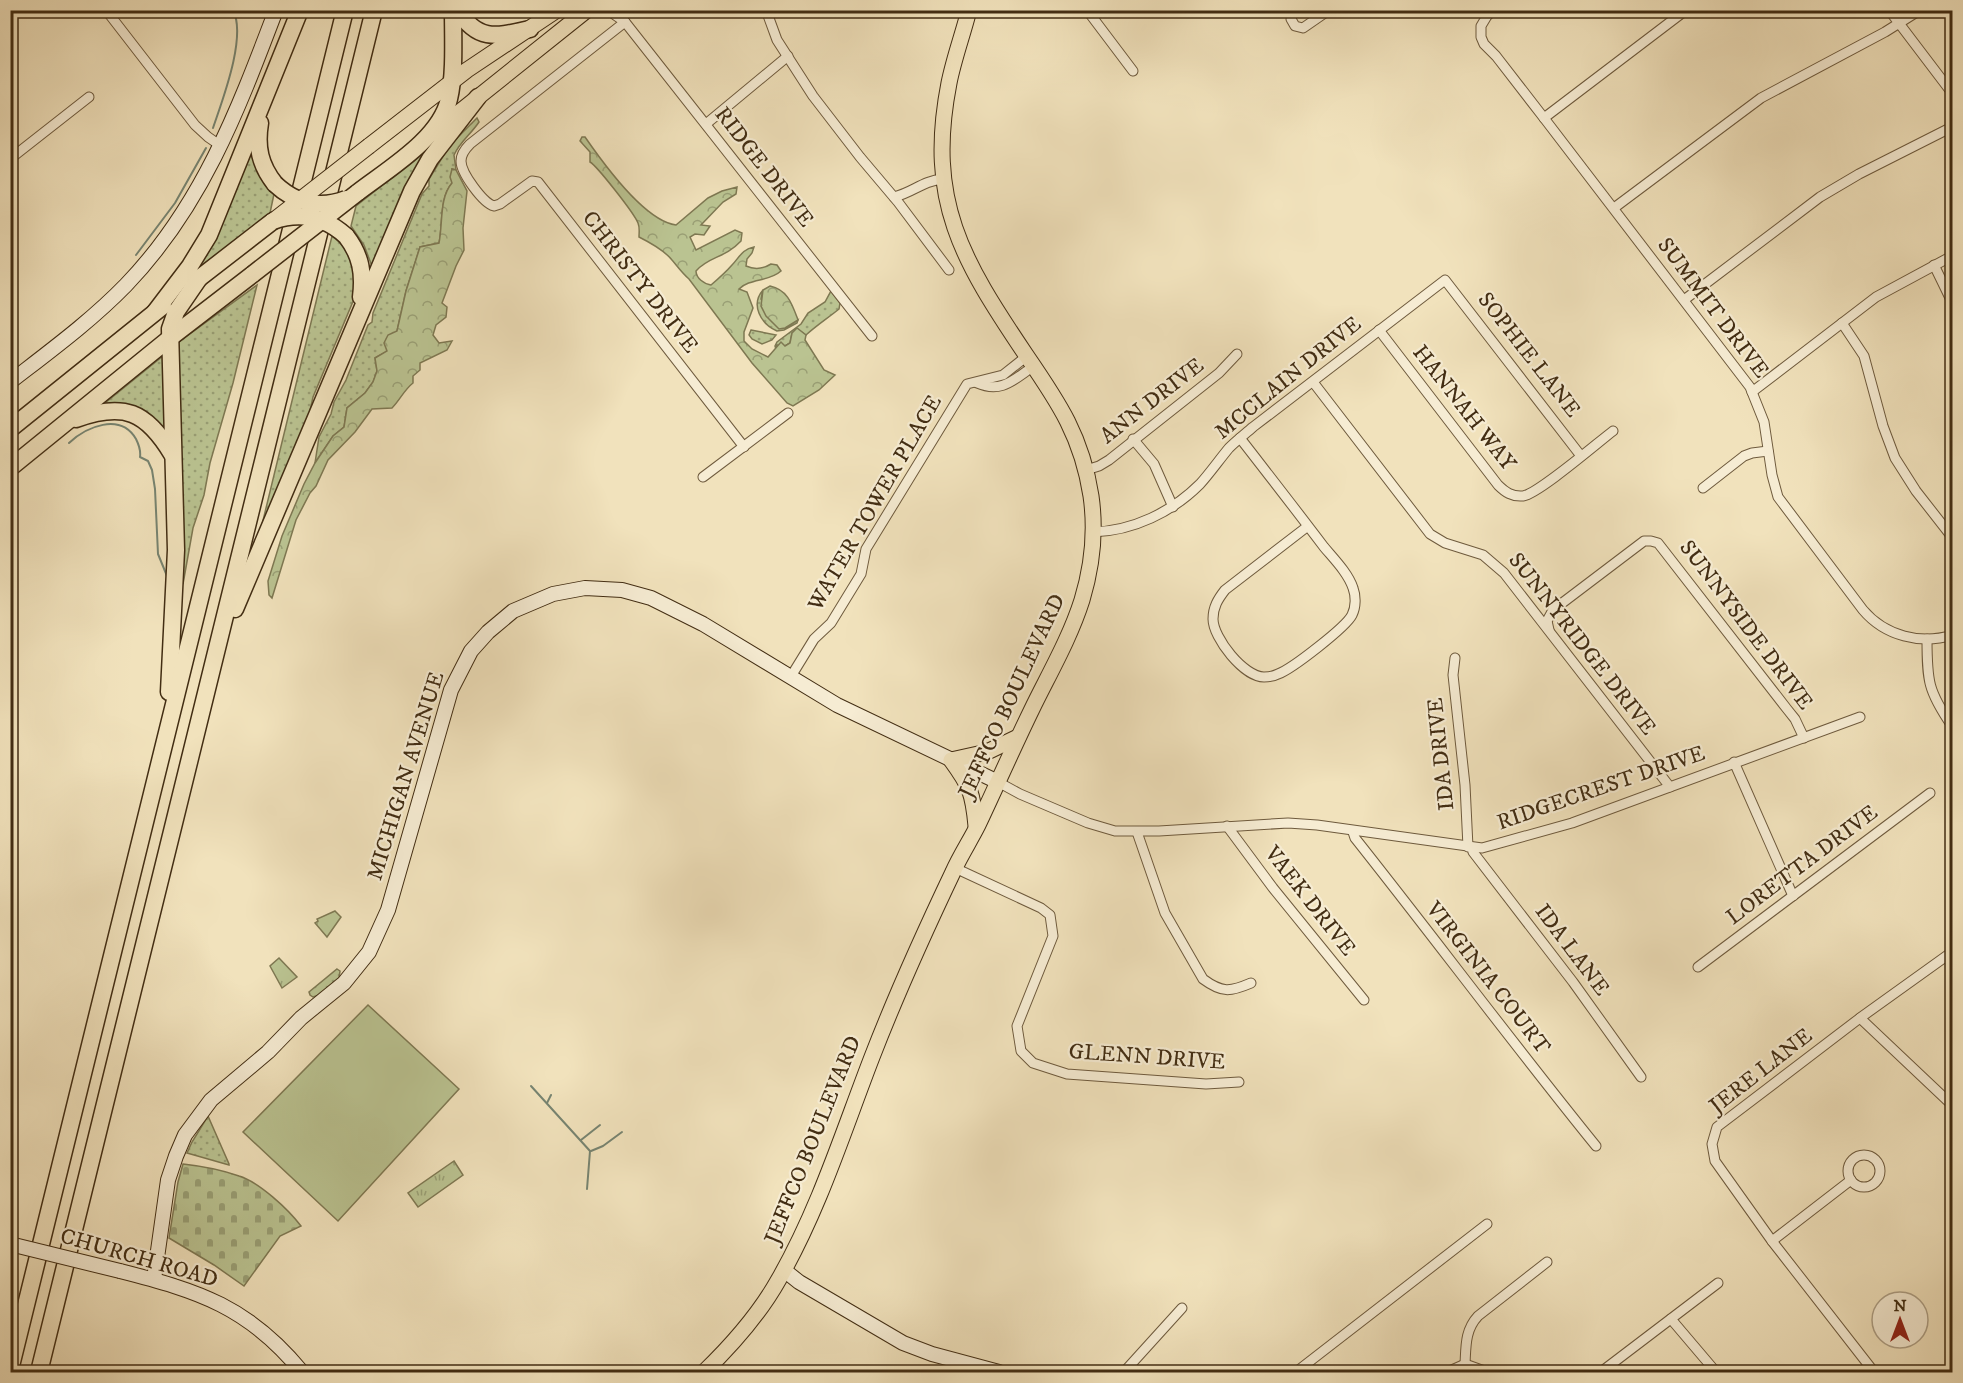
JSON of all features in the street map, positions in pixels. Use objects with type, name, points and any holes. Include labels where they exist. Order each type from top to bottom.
[{"type":"highway","points":[[155,312],[190,266],[209,235],[300,10]]},
{"type":"highway","points":[[10,1370],[345,10]]},
{"type":"highway","points":[[39,1372],[374,10]]},
{"type":"highway","points":[[10,468],[170,338],[427,139],[447,107],[451,82],[453,10]]},
{"type":"highway","points":[[458,10],[474,30],[487,35],[501,35],[530,29]]},
{"type":"highway","points":[[214,659],[359,313],[420,176],[442,142],[478,97]]},
{"type":"highway","points":[[262,105],[258,150],[264,168],[275,184],[299,200],[326,204],[354,195]]},
{"type":"highway","points":[[10,429],[269,224],[290,215],[322,220],[346,236],[352,244],[361,264],[363,284],[359,313]]},
{"type":"highway","points":[[166,738],[176,550],[170,329],[176,312],[200,277]]},
{"type":"highway","points":[[67,423],[103,411],[128,412],[140,417],[156,430],[173,456]]},
{"type":"main road","points":[[269,224],[451,82],[557,10]]},
{"type":"main road","points":[[427,139],[587,10]]},
{"type":"main road","name":"JEFFCO BOULEVARD","points":[[704,1372],[725,1352],[755,1314],[784,1270],[811,1216],[888,1016],[954,868],[976,828],[1078,611],[1090,568],[1093,531],[1091,497],[1078,444],[1065,414],[991,302],[962,248],[953,223],[943,179],[941,153],[943,122],[950,80],[969,10]]},
{"type":"main road","points":[[976,828],[975,807],[970,788],[951,760],[987,752],[1018,737]]},
{"type":"street","points":[[106,10],[195,125],[221,146]]},
{"type":"street","points":[[12,378],[84,324],[139,270],[183,213],[221,146],[276,10]]},
{"type":"street","name":"RIDGE DRIVE","points":[[608,10],[626,22],[872,336]]},
{"type":"street","name":"RIDGE DRIVE","points":[[622,10],[626,22]]},
{"type":"street","points":[[765,10],[772,31],[824,111],[894,197],[949,270]]},
{"type":"street","points":[[1087,10],[1132,71]]},
{"type":"street","points":[[1293,10],[1291,20],[1295,26],[1303,28],[1329,10]]},
{"type":"street","name":"SUMMIT DRIVE","points":[[1493,10],[1484,20],[1480,31],[1484,44],[1496,56],[1614,208],[1752,392],[1764,422],[1773,482],[1784,506],[1867,615],[1896,633],[1927,639]]},
{"type":"street","points":[[1544,118],[1686,10]]},
{"type":"street","points":[[1889,10],[1953,93]]},
{"type":"street","points":[[1614,208],[1761,98],[1920,10]]},
{"type":"street","name":"CHRISTY DRIVE","points":[[626,22],[465,148],[461,158],[462,168],[477,191],[488,204],[494,206],[530,183],[538,182],[744,447]]},
{"type":"street","points":[[706,124],[788,57]]},
{"type":"street","points":[[10,159],[89,97]]},
{"type":"street","points":[[1684,300],[1820,197],[1859,174],[1953,127]]},
{"type":"street","points":[[894,197],[906,194],[929,180],[943,179]]},
{"type":"street","points":[[1752,392],[1885,291],[1953,256]]},
{"type":"street","points":[[1934,265],[1953,302]]},
{"type":"street","name":"MCCLAIN DRIVE","points":[[1093,531],[1105,531],[1135,524],[1173,507],[1201,482],[1240,438],[1445,280]]},
{"type":"street","name":"SOPHIE LANE","points":[[1445,280],[1581,456]]},
{"type":"street","points":[[1842,323],[1864,356],[1883,426],[1895,458],[1916,490],[1953,537]]},
{"type":"street","name":"HANNAH WAY","points":[[1379,330],[1504,491],[1511,495],[1530,494],[1613,431]]},
{"type":"street","name":"ANN DRIVE","points":[[1086,470],[1104,464],[1219,373],[1237,354]]},
{"type":"street","name":"WATER TOWER PLACE","points":[[790,678],[814,639],[831,623],[861,574],[866,549],[967,384],[1003,375],[1031,361]]},
{"type":"street","name":"SUNNYRIDGE DRIVE","points":[[1313,382],[1430,534],[1445,543],[1476,552],[1489,559],[1504,573],[1670,787]]},
{"type":"street","points":[[704,477],[788,413]]},
{"type":"street","points":[[1240,438],[1308,526],[1348,578],[1353,588],[1355,607],[1352,615],[1340,629],[1290,668],[1277,675],[1262,677],[1251,673],[1232,655],[1216,633],[1213,620],[1214,609],[1218,599],[1226,590],[1308,526]]},
{"type":"street","points":[[1133,439],[1154,464],[1173,507]]},
{"type":"street","points":[[1703,488],[1744,456],[1768,451]]},
{"type":"street","name":"SUNNYSIDE DRIVE","points":[[1549,631],[1547,621],[1553,610],[1644,541],[1658,543],[1795,719],[1803,738]]},
{"type":"street","name":"MICHIGAN AVENUE","points":[[154,1280],[168,1180],[190,1126],[221,1090],[268,1052],[296,1022],[349,978],[362,963],[374,944],[390,904],[451,690],[468,656],[488,632],[519,608],[553,594],[585,588],[622,590],[651,598],[679,611],[790,678],[878,725],[998,782]]},
{"type":"street","points":[[1953,634],[1927,639],[1930,688],[1934,699],[1953,726]]},
{"type":"street","name":"IDA DRIVE","points":[[1455,658],[1453,675],[1470,847]]},
{"type":"street","name":"RIDGECREST DRIVE","points":[[998,782],[1020,794],[1096,826],[1115,831],[1137,832],[1288,824],[1317,825],[1353,832],[1482,848],[1572,823],[1860,717]]},
{"type":"street","points":[[1734,762],[1793,896]]},
{"type":"street","name":"LORETTA DRIVE","points":[[1698,967],[1930,793]]},
{"type":"street","name":"VAEK DRIVE","points":[[1227,826],[1273,888],[1364,1000]]},
{"type":"street","points":[[1137,832],[1165,913],[1203,979],[1225,991],[1251,983]]},
{"type":"street","name":"VIRGINIA COURT","points":[[1353,832],[1354,838],[1596,1146]]},
{"type":"street","name":"IDA LANE","points":[[1470,847],[1573,982],[1641,1077]]},
{"type":"street","name":"GLENN DRIVE","points":[[954,868],[1032,904],[1050,915],[1053,936],[1017,1026],[1022,1051],[1033,1063],[1067,1074],[1206,1084],[1239,1082]]},
{"type":"street","name":"JERE LANE","points":[[1874,1372],[1772,1241],[1715,1161],[1712,1144],[1717,1127],[1860,1018],[1953,952]]},
{"type":"street","points":[[1860,1018],[1953,1106]]},
{"type":"street","points":[[1772,1241],[1851,1180]]},
{"type":"street","points":[[1296,1372],[1486,1224]]},
{"type":"street","name":"CHURCH ROAD","points":[[10,1244],[154,1280],[202,1295],[242,1315],[272,1340],[302,1372]]},
{"type":"street","points":[[1465,1364],[1467,1333],[1470,1325],[1478,1316],[1547,1262]]},
{"type":"street","points":[[784,1270],[903,1343],[932,1354],[999,1372]]},
{"type":"street","points":[[1601,1372],[1718,1283]]},
{"type":"street","points":[[1124,1372],[1182,1308]]},
{"type":"street","points":[[1671,1318],[1716,1372]]},
{"type":"street","points":[[1447,1372],[1465,1364],[1487,1372]]},
{"type":"green space","points":[[477,118],[479,122],[454,155],[456,170],[452,169],[452,183],[443,204],[439,243],[420,247],[406,291],[397,331],[388,351],[375,358],[377,371],[373,382],[365,393],[347,408],[344,427],[333,436],[315,463],[319,437],[346,380],[368,325],[372,322],[373,313],[422,194],[429,186],[429,179],[450,145]]},
{"type":"green space","points":[[582,137],[585,137],[602,161],[638,202],[664,221],[676,225],[708,198],[737,187],[736,194],[723,202],[701,225],[710,226],[704,235],[695,234],[690,237],[696,250],[735,230],[742,233],[741,241],[729,251],[701,266],[696,271],[697,276],[703,282],[711,285],[744,252],[754,247],[746,266],[759,268],[771,264],[777,265],[781,271],[739,289],[747,292],[753,308],[744,332],[744,341],[752,349],[768,357],[781,342],[785,346],[790,343],[792,333],[797,328],[806,335],[805,340],[824,370],[835,375],[819,390],[793,406],[787,403],[752,363],[689,279],[665,253],[639,237],[638,223],[623,200],[590,162],[590,152],[580,141]]},
{"type":"green space","points":[[431,147],[373,269],[364,245],[351,226],[356,206]]},
{"type":"green space","points":[[252,152],[274,194],[270,213],[197,270]]},
{"type":"green space","points":[[452,169],[456,170],[467,191],[463,228],[464,250],[442,303],[447,307],[446,317],[436,325],[433,335],[439,343],[452,341],[447,350],[420,363],[420,370],[413,376],[413,383],[392,408],[372,409],[355,432],[328,460],[296,520],[272,598],[269,595],[268,581],[282,536],[304,484],[333,436],[344,427],[347,408],[365,393],[373,382],[377,371],[375,358],[387,351],[384,343],[388,335],[397,331],[406,291],[420,247],[439,243],[443,204],[452,183],[450,177]]},
{"type":"green space","points":[[332,236],[346,248],[356,270],[354,299],[313,397],[308,420],[259,537]]},
{"type":"green space","points":[[257,285],[233,383],[210,463],[204,495],[193,528],[183,584],[176,344]]},
{"type":"green space","points":[[770,286],[785,294],[798,320],[785,328],[779,329],[766,316],[761,306],[763,290]]},
{"type":"green space","points":[[763,290],[761,299],[785,328],[798,320],[797,323],[784,330],[777,331],[766,324],[757,308],[759,296]]},
{"type":"green space","points":[[831,291],[840,303],[839,309],[806,335],[797,329],[792,333],[790,343],[785,346],[777,345],[776,349],[777,342],[801,324],[808,313],[825,302]]},
{"type":"green space","points":[[751,330],[776,335],[772,340],[762,344],[752,339],[749,335]]},
{"type":"green space","points":[[163,356],[165,430],[104,404],[105,403]]},
{"type":"green space","points":[[335,911],[341,917],[327,937],[315,923],[317,919]]},
{"type":"green space","points":[[279,958],[297,977],[282,988],[270,966]]},
{"type":"green space","points":[[337,969],[340,971],[339,978],[319,995],[313,997],[310,995],[309,992]]},
{"type":"green space","points":[[368,1005],[459,1089],[338,1221],[243,1132]]},
{"type":"green space","points":[[208,1116],[229,1165],[187,1153]]},
{"type":"green space","points":[[454,1161],[463,1175],[418,1207],[408,1193]]},
{"type":"green space","points":[[183,1164],[219,1170],[247,1179],[273,1197],[301,1226],[280,1236],[244,1286],[169,1238]]},
{"type":"waterway","points":[[213,128],[232,69],[235,52],[237,22],[233,10]]},
{"type":"waterway","points":[[236,16],[249,17],[255,10]]},
{"type":"waterway","points":[[136,255],[175,203],[206,148]]},
{"type":"waterway","points":[[69,443],[93,428],[112,424],[121,426],[136,439],[140,448],[140,457],[148,461],[152,470],[158,554],[167,576]]},
{"type":"waterway","points":[[531,1086],[590,1151],[587,1189]]},
{"type":"waterway","points":[[547,1103],[551,1095]]},
{"type":"waterway","points":[[581,1140],[600,1125]]},
{"type":"waterway","points":[[591,1151],[603,1146],[622,1132]]}]
